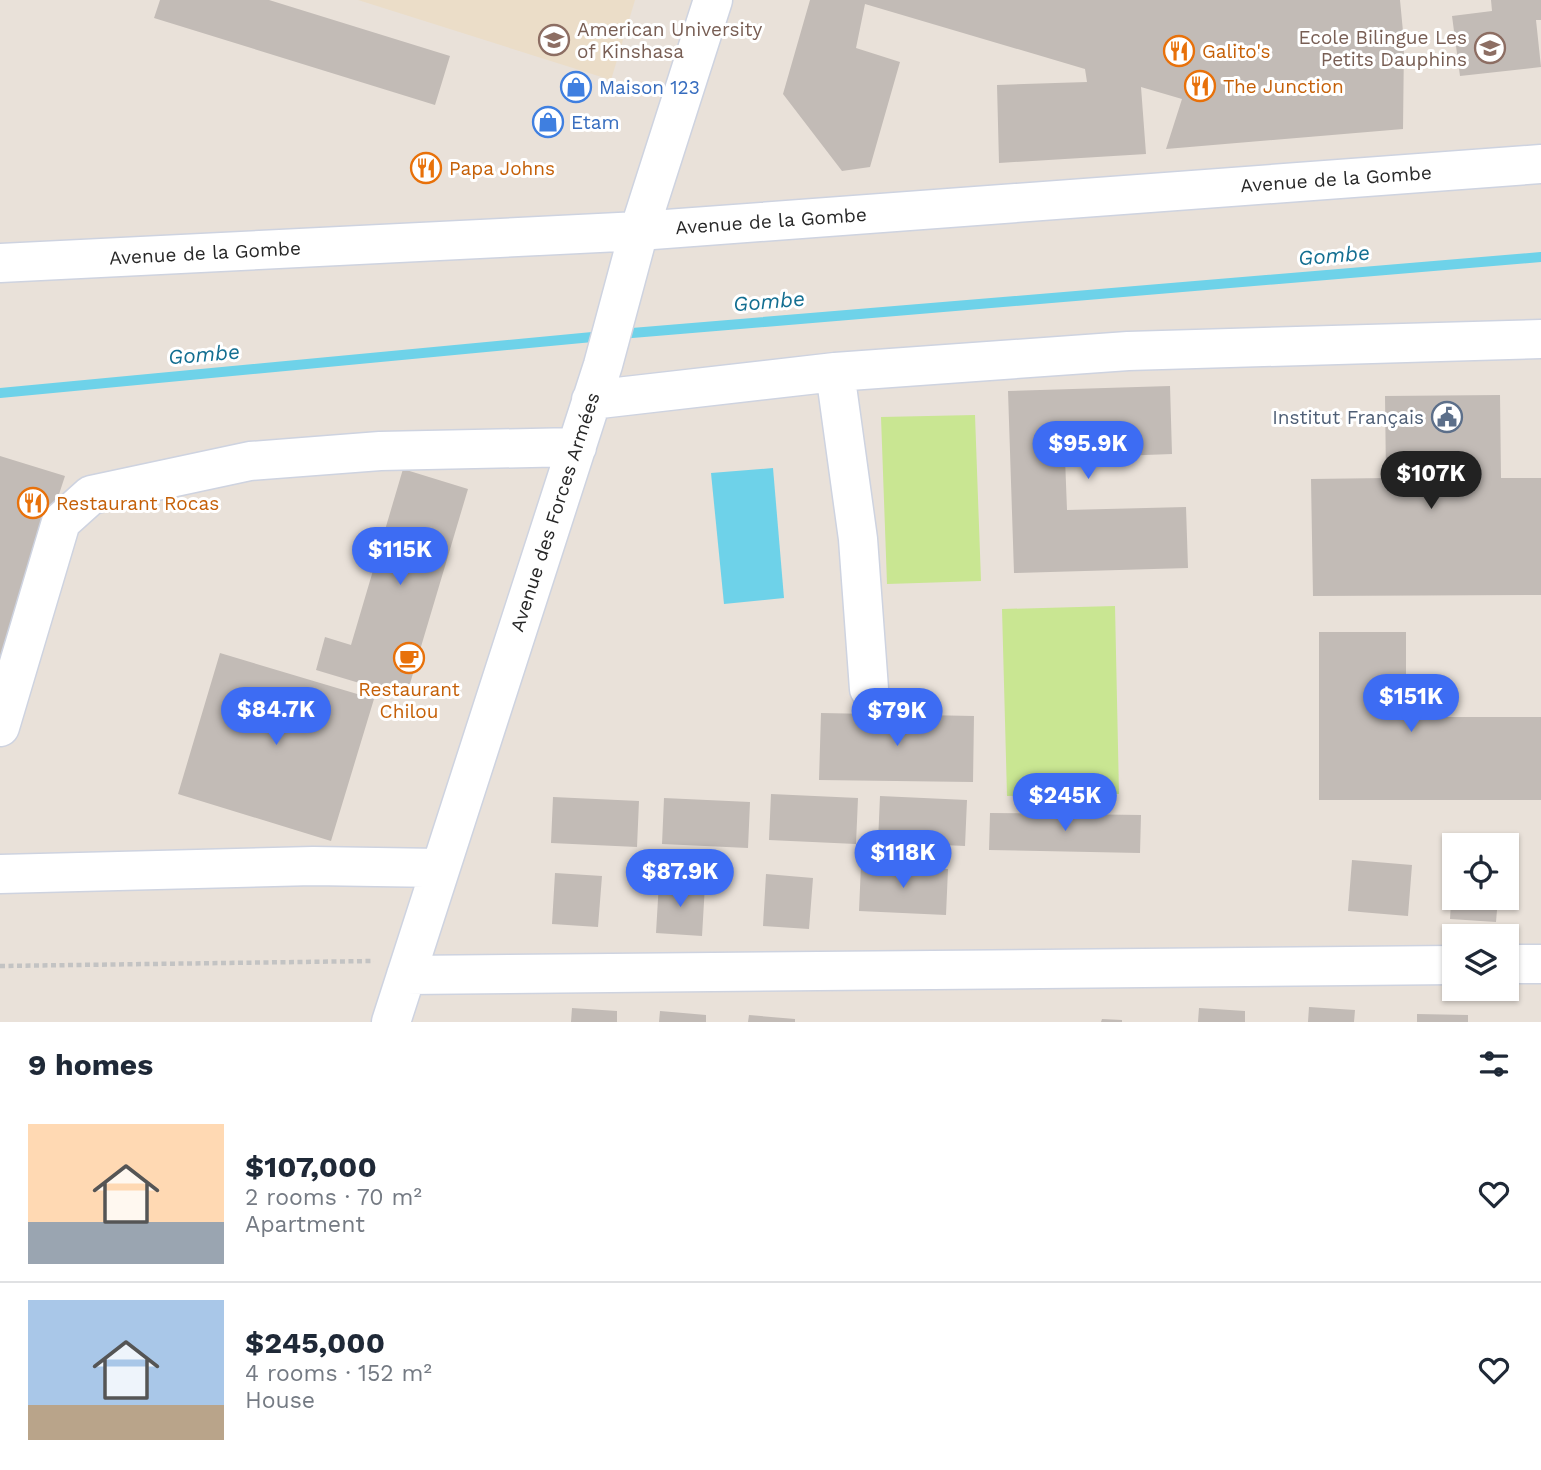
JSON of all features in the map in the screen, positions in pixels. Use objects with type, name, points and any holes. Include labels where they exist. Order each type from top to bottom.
[{"type":"street","name":"Avenue des Forces Armées","points":[[391,1022],[592,400],[639,231],[713,0]]},
{"type":"street","name":"Avenue de la Gombe","points":[[0,263],[639,231],[1541,164]]},
{"type":"street","points":[[592,400],[835,372],[1128,351],[1541,339]]},
{"type":"street","points":[[835,372],[858,539],[869,689]]},
{"type":"street","points":[[0,727],[61,522],[91,495],[250,461],[380,451],[577,447]]},
{"type":"street","points":[[0,874],[313,866],[440,868]]},
{"type":"street","points":[[1519,964],[1541,964]]},
{"type":"street","points":[[408,967],[1442,965]]},
{"type":"path","points":[[0,966],[408,967]]},
{"type":"shaded area","name":"American University of Kinshasa","points":[[358,0],[635,0],[611,80]]},
{"type":"green space","points":[[975,415],[981,581],[887,584],[881,417]]},
{"type":"green space","points":[[1115,606],[1119,794],[1007,796],[1002,609]]},
{"type":"water","points":[[773,468],[784,598],[724,604],[711,473]]},
{"type":"building","points":[[160,0],[269,0],[450,56],[435,105],[154,18]]},
{"type":"building","name":"The Junction","points":[[810,0],[1400,0],[1404,42],[1403,129],[1166,149],[1182,99],[1141,87],[1146,154],[999,163],[997,85],[1087,82],[1085,69],[865,4],[856,48],[900,62],[870,167],[842,171],[783,94]]},
{"type":"building","points":[[1491,0],[1541,0],[1541,20],[1536,20],[1541,67],[1460,76],[1452,16],[1492,11]]},
{"type":"building","points":[[1170,386],[1172,454],[1065,458],[1067,510],[1186,507],[1188,568],[1014,573],[1008,391]]},
{"type":"building","points":[[1500,395],[1501,478],[1541,478],[1541,595],[1313,596],[1311,479],[1386,478],[1385,396]]},
{"type":"building","points":[[0,456],[65,476],[1,671],[0,671]]},
{"type":"building","points":[[403,469],[468,489],[406,697],[316,670],[325,637],[351,645]]},
{"type":"building","points":[[1319,632],[1406,632],[1406,717],[1541,717],[1541,800],[1319,800]]},
{"type":"building","points":[[220,653],[374,699],[331,841],[178,794]]},
{"type":"building","points":[[821,713],[974,716],[973,782],[819,780]]},
{"type":"building","points":[[771,794],[858,798],[856,844],[769,840]]},
{"type":"building","points":[[880,796],[967,800],[965,846],[878,842]]},
{"type":"building","points":[[553,797],[639,801],[637,847],[551,843]]},
{"type":"building","points":[[664,798],[750,802],[748,848],[662,844]]},
{"type":"building","points":[[990,813],[1141,815],[1140,853],[989,850]]},
{"type":"building","points":[[1352,860],[1412,865],[1408,916],[1348,911]]},
{"type":"building","points":[[861,865],[948,869],[946,915],[859,911]]},
{"type":"building","points":[[555,873],[602,876],[598,927],[552,924]]},
{"type":"building","points":[[766,874],[813,878],[809,929],[763,926]]},
{"type":"building","points":[[659,882],[705,885],[702,936],[656,933]]},
{"type":"building","points":[[1450,910],[1497,910],[1496,922],[1450,919]]},
{"type":"building","points":[[1309,1007],[1355,1010],[1354,1022],[1308,1022]]},
{"type":"building","points":[[572,1008],[617,1011],[617,1022],[571,1022]]},
{"type":"building","points":[[1199,1008],[1245,1011],[1245,1022],[1198,1022]]},
{"type":"building","points":[[660,1011],[706,1015],[706,1022],[659,1022]]},
{"type":"building","points":[[1417,1014],[1468,1015],[1468,1022],[1417,1022]]},
{"type":"building","points":[[749,1015],[795,1019],[795,1022],[748,1022]]},
{"type":"building","points":[[1102,1019],[1122,1020],[1122,1022],[1101,1022]]},
{"type":"waterway","name":"Gombe","points":[[620,334],[1541,257]]},
{"type":"waterway","name":"Gombe","points":[[0,393],[603,336]]},
{"type":"place","name":"American University of Kinshasa","points":[[554,40]]},
{"type":"place","name":"Ecole Bilingue Les Petits Dauphins","points":[[1490,48]]},
{"type":"place","name":"Galito's","points":[[1179,51]]},
{"type":"place","name":"The Junction","points":[[1200,86]]},
{"type":"place","name":"Maison 123","points":[[576,87]]},
{"type":"place","name":"Etam","points":[[548,122]]},
{"type":"place","name":"Papa Johns","points":[[426,168]]},
{"type":"place","name":"Institut Français","points":[[1447,417]]},
{"type":"place","name":"Restaurant Rocas","points":[[33,503]]},
{"type":"place","name":"Restaurant Chilou","points":[[409,658]]}]
